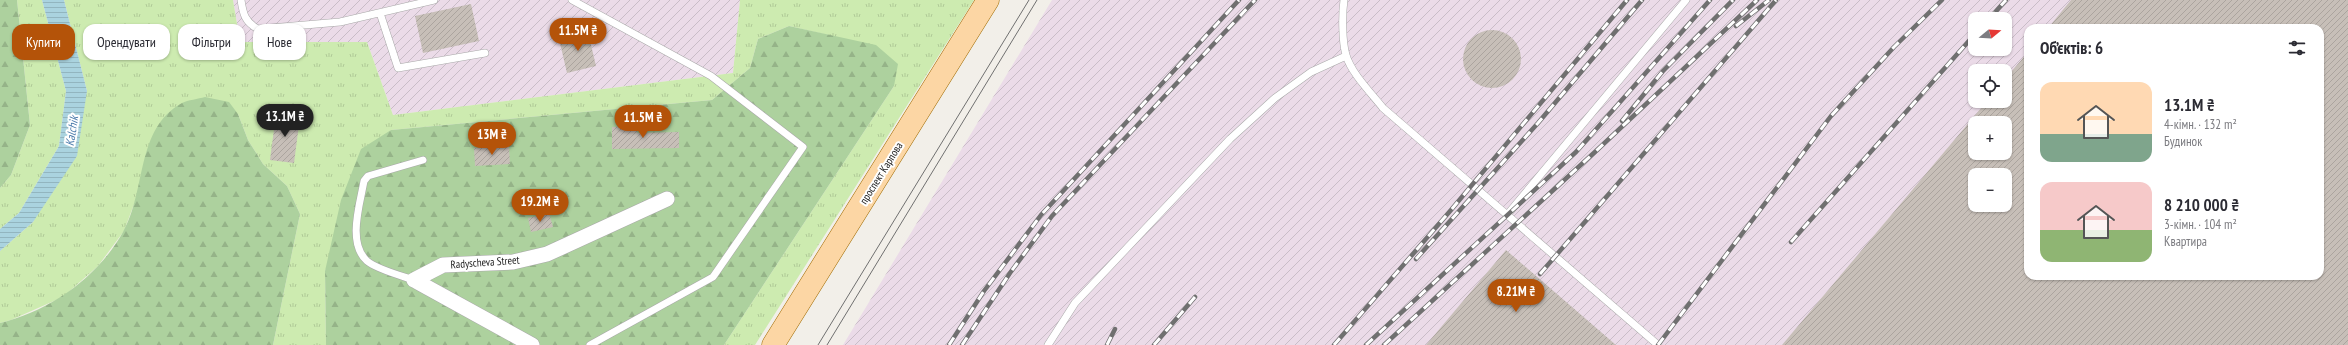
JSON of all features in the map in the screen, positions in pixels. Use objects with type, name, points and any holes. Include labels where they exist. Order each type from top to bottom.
[{"type":"main road","name":"проспект Карпова","points":[[773,345],[988,0]]},
{"type":"street","name":"Radyscheva Street","points":[[414,280],[443,265],[513,262],[547,254],[667,199]]},
{"type":"street","points":[[414,280],[532,345]]},
{"type":"lane","points":[[241,0],[243,14],[248,24],[258,29],[340,22],[434,0]]},
{"type":"lane","points":[[572,0],[711,76],[803,147],[712,277],[590,345]]},
{"type":"lane","points":[[1344,0],[1342,10],[1346,56],[1364,85],[1384,108],[1658,345]]},
{"type":"lane","points":[[1507,214],[1686,0]]},
{"type":"lane","points":[[380,13],[398,68],[485,53]]},
{"type":"lane","points":[[1048,345],[1075,303],[1230,139],[1275,98],[1311,72],[1346,56]]},
{"type":"lane","points":[[414,280],[368,262],[357,244],[357,232],[364,181],[368,176],[423,160]]},
{"type":"shaded area","points":[[233,0],[740,0],[733,73],[393,115],[367,42],[306,42],[306,24],[253,24],[253,42],[245,42],[245,24],[237,24]]},
{"type":"shaded area","points":[[1052,0],[2348,0],[2348,345],[843,345]]},
{"type":"green space","points":[[0,0],[17,0],[19,24],[12,24],[12,60],[23,60],[30,125],[11,175],[0,188]]},
{"type":"green space","points":[[17,0],[42,0],[48,24],[19,24]]},
{"type":"green space","points":[[64,0],[233,0],[237,24],[178,24],[178,60],[245,60],[245,42],[253,42],[253,60],[306,60],[306,42],[367,42],[393,115],[733,73],[740,0],[974,0],[755,345],[724,345],[894,86],[828,35],[789,26],[758,39],[750,68],[712,100],[391,130],[325,271],[326,345],[273,345],[300,214],[287,186],[263,164],[248,140],[238,114],[136,199],[124,231],[98,266],[63,297],[11,320],[0,323],[0,251],[33,222],[87,91],[75,44],[75,24],[70,24]]},
{"type":"green space","points":[[789,26],[876,45],[898,64],[894,86],[724,345],[326,345],[325,271],[341,200],[361,149],[391,130],[712,100],[750,68],[758,39]]},
{"type":"green space","points":[[23,60],[58,60],[66,91],[59,146],[19,213],[0,229],[0,188],[11,175],[30,125]]},
{"type":"green space","points":[[205,97],[229,102],[238,114],[248,140],[263,164],[287,186],[300,214],[273,345],[0,345],[0,323],[37,310],[54,301],[71,290],[100,264],[113,248],[123,232],[130,215],[136,198],[149,144],[156,128],[167,114],[182,103]]},
{"type":"water","points":[[42,0],[64,0],[70,24],[48,24]]},
{"type":"water","name":"Kalchik","points":[[75,44],[87,91],[77,156],[33,222],[0,251],[0,229],[19,213],[59,146],[66,91],[58,60],[75,60]]},
{"type":"building","points":[[2071,0],[2348,0],[2348,345],[1782,345],[1968,124],[1968,160],[2012,160],[2012,116],[1974,116],[1981,108],[2012,108],[2012,71],[2024,57],[2024,280],[2324,280],[2324,24],[2051,24]]},
{"type":"building","points":[[471,4],[479,41],[423,53],[415,16]]},
{"type":"building","points":[[1492,30],[1503,32],[1513,38],[1519,48],[1521,59],[1519,70],[1513,80],[1503,86],[1492,88],[1481,86],[1471,80],[1465,70],[1463,59],[1465,48],[1471,38],[1481,32]]},
{"type":"building","points":[[588,32],[596,66],[567,73],[559,39]]},
{"type":"building","points":[[276,114],[300,117],[294,163],[270,160]]},
{"type":"building","points":[[637,126],[637,133],[679,132],[679,148],[612,149],[612,127]]},
{"type":"building","points":[[509,146],[510,164],[475,166],[474,148]]},
{"type":"building","points":[[549,213],[553,227],[531,232],[528,218]]},
{"type":"building","points":[[1506,250],[1616,345],[1426,345]]},
{"type":"tram line","points":[[818,345],[1029,0]]},
{"type":"tram line","points":[[827,345],[1037,0]]},
{"type":"railway","points":[[949,345],[984,291],[1041,215],[1239,0]]},
{"type":"railway","points":[[962,345],[1010,273],[1052,216],[1255,0]]},
{"type":"railway","points":[[1334,345],[1451,210],[1627,0]]},
{"type":"railway","points":[[1416,259],[1538,123],[1642,0]]},
{"type":"railway","points":[[1366,345],[1576,152],[1710,0]]},
{"type":"railway","points":[[1622,121],[1663,71],[1733,0]]},
{"type":"railway","points":[[1384,345],[1596,151],[1757,0]]},
{"type":"railway","points":[[1736,26],[1769,0]]},
{"type":"railway","points":[[1540,274],[1776,0]]},
{"type":"railway","points":[[1658,345],[1831,116],[1894,47],[1942,0]]},
{"type":"railway","points":[[1995,12],[2006,0]]},
{"type":"railway","points":[[1791,242],[1968,42]]},
{"type":"railway","points":[[1154,345],[1195,297]]},
{"type":"railway","points":[[1107,345],[1115,329]]}]
